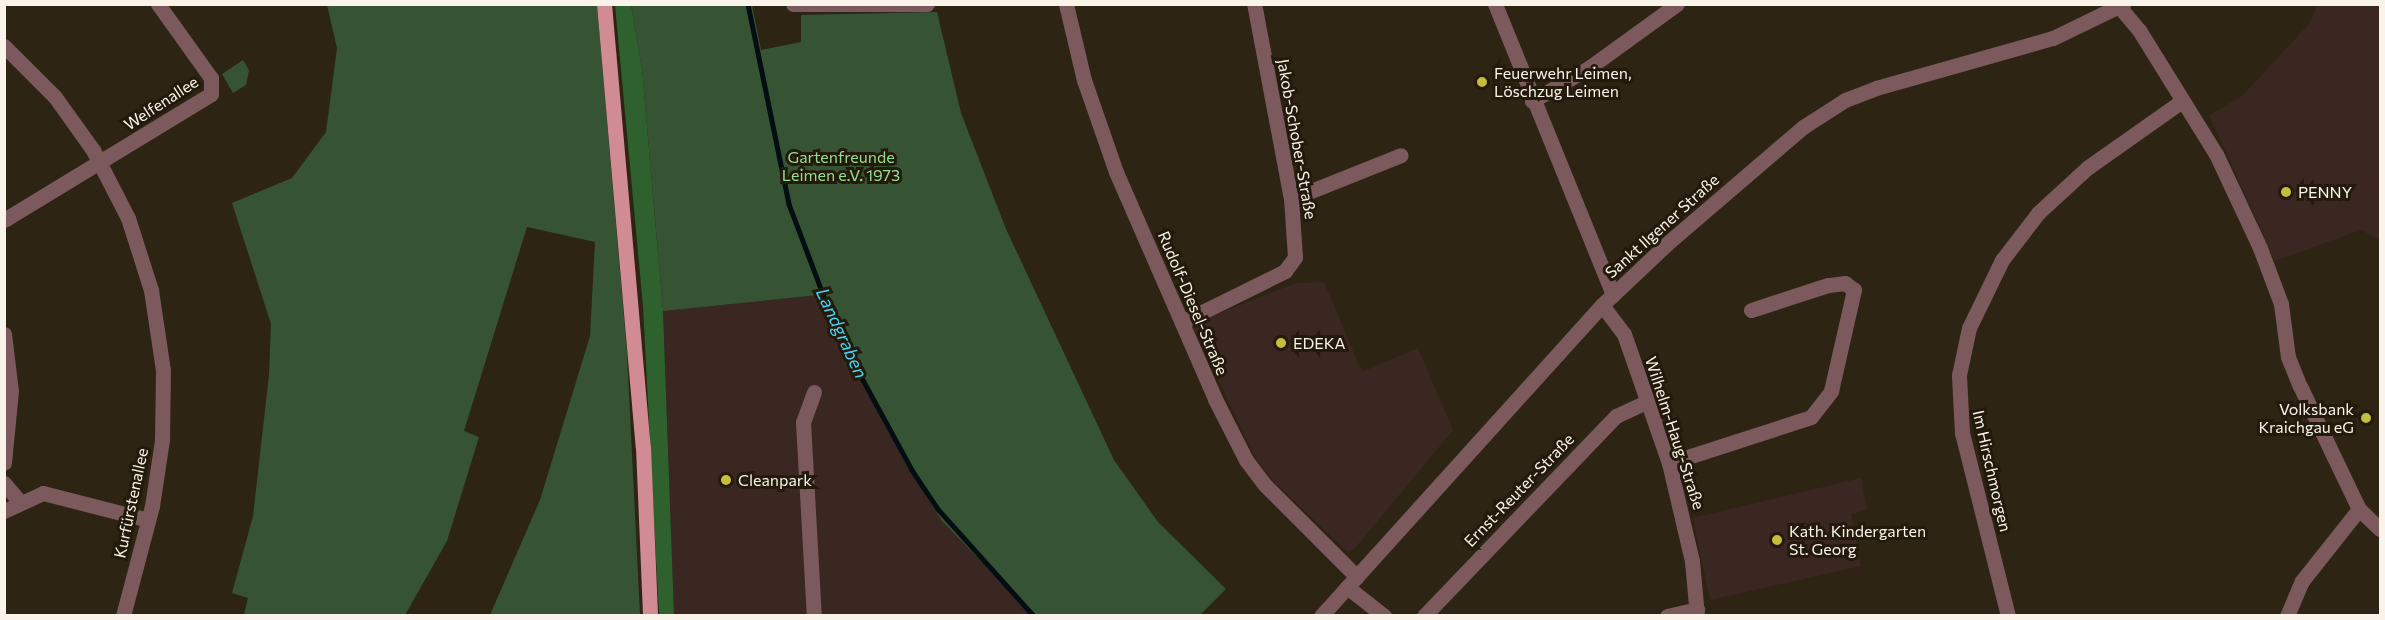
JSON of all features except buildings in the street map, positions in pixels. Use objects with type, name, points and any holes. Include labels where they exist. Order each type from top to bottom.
[{"type":"main road","points":[[604,4],[644,447],[650,615]]},
{"type":"street","name":"Welfenallee","points":[[101,163],[205,99],[213,91],[209,74],[158,4]]},
{"type":"street","points":[[793,5],[927,4]]},
{"type":"street","name":"Rudolf-Diesel-Straße","points":[[1066,4],[1084,80],[1116,172],[1246,460],[1264,485],[1384,615]]},
{"type":"street","name":"Jakob-Schober-Straße","points":[[1182,322],[1286,271],[1292,264],[1296,246],[1291,199],[1254,4]]},
{"type":"street","name":"Wilhelm-Haug-Straße","points":[[1495,4],[1608,300],[1624,334],[1669,463],[1687,534],[1697,612]]},
{"type":"street","points":[[1532,101],[1590,67],[1677,4]]},
{"type":"street","points":[[2120,5],[2139,30],[2216,154],[2260,248],[2281,304],[2288,357],[2359,509],[2380,529]]},
{"type":"street","name":"Sankt Ilgener Straße","points":[[1321,615],[1608,300],[1728,189],[1827,110],[1876,88],[2053,38],[2120,5]]},
{"type":"street","name":"Kurfürstenallee","points":[[4,46],[55,98],[101,163],[138,244],[161,348],[163,434],[148,520],[123,615]]},
{"type":"street","name":"Im Hirschmorgen","points":[[2008,615],[1962,433],[1959,375],[1969,328],[2002,260],[2038,213],[2087,168],[2182,101]]},
{"type":"street","points":[[1291,199],[1401,155]]},
{"type":"street","points":[[4,220],[101,163]]},
{"type":"street","points":[[1669,463],[1811,417],[1831,392],[1854,290],[1845,283],[1828,285],[1751,310]]},
{"type":"street","points":[[4,334],[11,391],[4,463]]},
{"type":"street","points":[[814,392],[803,422],[814,615]]},
{"type":"street","name":"Ernst-Reuter-Straße","points":[[1424,615],[1616,416],[1648,401]]},
{"type":"street","points":[[4,483],[20,502]]},
{"type":"street","points":[[4,511],[20,502],[46,493],[148,520]]},
{"type":"street","points":[[2287,615],[2302,581],[2359,509]]},
{"type":"street","points":[[1667,615],[1697,612]]},
{"type":"shaded area","points":[[2317,5],[2380,5],[2380,240],[2361,230],[2275,261],[2209,115],[2242,96],[2310,23]]},
{"type":"shaded area","points":[[1324,282],[1362,372],[1418,348],[1453,430],[1356,547],[1348,552],[1273,481],[1255,457],[1192,324],[1296,283]]},
{"type":"shaded area","points":[[819,295],[906,464],[942,521],[1033,615],[674,615],[663,311]]},
{"type":"shaded area","name":"Kath. Kindergarten St. Georg","points":[[1861,478],[1867,510],[1851,514],[1861,566],[1710,600],[1693,518]]},
{"type":"green space","points":[[327,5],[597,5],[627,353],[640,615],[490,615],[540,500],[590,336],[595,242],[527,227],[464,431],[479,437],[447,541],[405,615],[244,615],[248,598],[232,593],[253,516],[269,375],[271,324],[232,203],[292,178],[326,132],[337,48]]},
{"type":"green space","points":[[615,5],[631,5],[642,68],[663,311],[674,615],[659,615],[643,306]]},
{"type":"green space","name":"Gartenfreunde Leimen e.V. 1973","points":[[631,5],[752,5],[761,50],[801,42],[801,15],[937,12],[961,113],[1006,229],[1114,460],[1158,522],[1226,589],[1200,615],[1033,615],[942,521],[906,464],[819,295],[663,311],[642,68]]},
{"type":"green space","points":[[243,60],[249,70],[246,85],[233,93],[222,74]]},
{"type":"waterway","name":"Landgraben","points":[[748,4],[789,204],[838,334],[912,470],[938,509],[1034,616]]},
{"type":"place","name":"Feuerwehr Leimen, Löschzug Leimen","points":[[1482,82]]},
{"type":"place","name":"PENNY","points":[[2286,192]]},
{"type":"place","name":"EDEKA","points":[[1281,343]]},
{"type":"place","name":"Volksbank Kraichgau eG","points":[[2366,418]]},
{"type":"place","name":"Cleanpark","points":[[726,480]]},
{"type":"place","name":"Kath. Kindergarten St. Georg","points":[[1777,540]]}]
